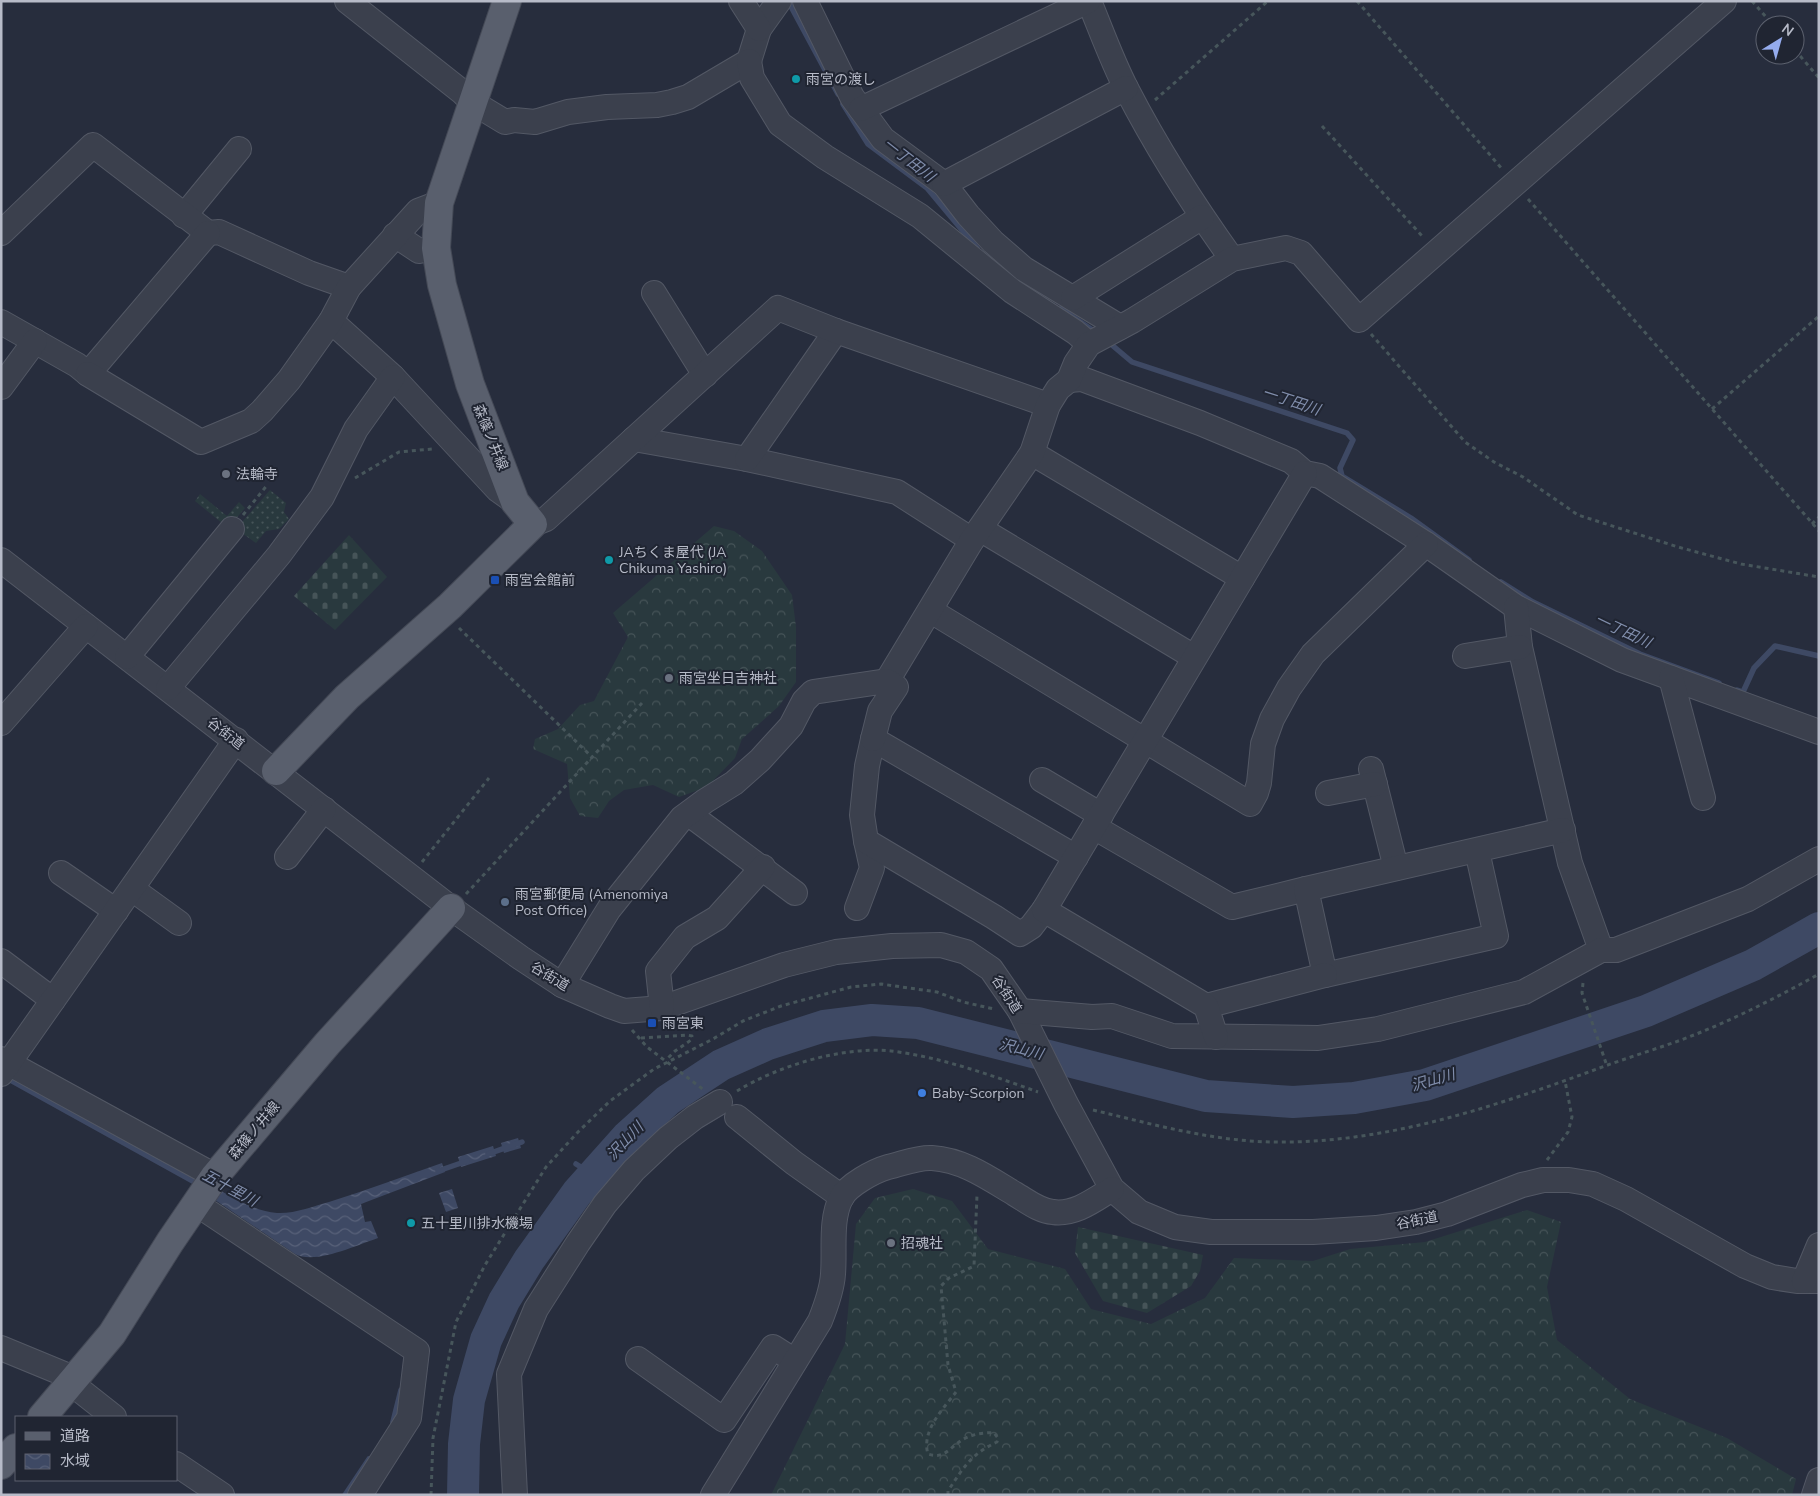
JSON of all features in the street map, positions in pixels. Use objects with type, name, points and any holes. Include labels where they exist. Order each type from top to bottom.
[{"type":"main road","name":"森篠ノ井線","points":[[507,1],[439,202],[436,248],[442,285],[470,384],[516,502],[533,524]]},
{"type":"main road","points":[[276,771],[347,697],[443,612],[533,524]]},
{"type":"main road","name":"森篠ノ井線","points":[[43,1416],[112,1334],[205,1189],[327,1044],[456,904]]},
{"type":"main road","points":[[1,1465],[15,1449]]},
{"type":"street","points":[[347,1],[472,102],[505,122],[514,120],[528,123],[568,112],[607,107],[657,105],[672,102],[688,97],[749,61]]},
{"type":"street","points":[[741,1],[759,29]]},
{"type":"street","points":[[779,1],[759,29],[749,61],[752,78],[780,124],[825,157],[920,216],[1012,291],[1076,332],[1103,336]]},
{"type":"street","points":[[805,1],[852,97],[882,138],[944,184],[968,215],[993,242],[1024,269],[1073,298],[1103,336]]},
{"type":"street","points":[[861,109],[1088,1],[1126,88],[1140,114],[1202,218],[1232,259]]},
{"type":"street","points":[[886,681],[931,611],[976,535],[1032,453],[1048,405],[1058,389],[1069,380],[1076,363],[1103,336],[1132,321],[1232,259],[1286,248],[1301,253],[1359,320],[1724,1]]},
{"type":"street","points":[[944,184],[1126,88]]},
{"type":"street","points":[[1,233],[93,145],[208,233],[219,232],[309,274],[349,287]]},
{"type":"street","points":[[184,216],[239,149]]},
{"type":"street","points":[[1,322],[77,365],[88,374],[201,442],[251,421],[262,411],[289,380],[331,321],[349,287],[418,211],[439,202]]},
{"type":"street","points":[[1073,298],[1202,218]]},
{"type":"street","points":[[88,374],[208,233]]},
{"type":"street","points":[[395,235],[419,251],[436,248]]},
{"type":"street","points":[[654,293],[705,375]]},
{"type":"street","points":[[533,524],[546,519],[778,308],[836,331],[1048,405]]},
{"type":"street","points":[[331,321],[393,377],[498,490],[516,502]]},
{"type":"street","points":[[747,459],[836,331]]},
{"type":"street","points":[[1,387],[34,341]]},
{"type":"street","points":[[168,688],[279,556],[322,497],[356,429],[393,377]]},
{"type":"street","points":[[1069,380],[1082,379],[1200,423],[1291,461],[1304,473],[1320,476],[1426,544],[1516,607],[1622,660],[1819,732]]},
{"type":"street","points":[[634,439],[747,459],[896,492],[1194,657]]},
{"type":"street","points":[[1032,453],[1242,578]]},
{"type":"street","points":[[866,841],[1020,934],[1032,928],[1304,473]]},
{"type":"street","points":[[127,657],[232,529]]},
{"type":"street","points":[[931,611],[1250,804],[1259,783],[1262,744],[1272,719],[1289,688],[1313,654],[1426,544]]},
{"type":"street","name":"谷街道","points":[[1,560],[324,809],[456,904],[521,958],[562,985],[624,1011],[662,1008],[784,965],[836,952],[892,946],[941,945],[966,952],[991,969],[1022,1018],[1055,1095],[1112,1189],[1139,1212],[1175,1227],[1211,1232],[1312,1232],[1376,1228],[1416,1222],[1447,1214],[1522,1185],[1543,1180],[1569,1180],[1593,1184],[1626,1199],[1745,1266],[1772,1277],[1812,1281]]},
{"type":"street","points":[[1516,607],[1520,647],[1570,863],[1601,950]]},
{"type":"street","points":[[1,723],[86,626]]},
{"type":"street","points":[[1465,656],[1520,647]]},
{"type":"street","points":[[1671,678],[1703,798]]},
{"type":"street","points":[[562,985],[609,909],[682,818],[704,801],[734,783],[760,760],[791,726],[804,701],[813,692],[886,681],[896,687],[880,711],[867,766],[862,815],[872,868],[857,908]]},
{"type":"street","points":[[874,739],[1076,857]]},
{"type":"street","points":[[236,740],[132,889],[4,1066],[205,1189],[417,1350],[409,1418],[360,1495]]},
{"type":"street","points":[[1328,793],[1373,776],[1396,868]]},
{"type":"street","points":[[1042,780],[1097,821],[1232,907],[1563,830]]},
{"type":"street","points":[[287,857],[324,809]]},
{"type":"street","points":[[688,814],[795,892]]},
{"type":"street","points":[[1206,1006],[1325,975],[1496,936],[1477,851]]},
{"type":"street","points":[[1022,1018],[1112,1016],[1172,1036],[1318,1038],[1378,1029],[1524,992],[1601,950],[1616,950],[1748,899],[1819,859]]},
{"type":"street","points":[[662,1008],[658,971],[685,937],[717,918],[763,867]]},
{"type":"street","points":[[61,872],[116,911]]},
{"type":"street","points":[[132,889],[179,923]]},
{"type":"street","points":[[1306,889],[1325,975]]},
{"type":"street","points":[[1044,910],[1206,1006],[1216,1037]]},
{"type":"street","points":[[1,961],[53,1000]]},
{"type":"street","points":[[516,1495],[509,1374],[536,1309],[578,1243],[606,1204],[634,1170],[668,1138],[695,1117],[728,1110],[794,1163],[842,1196]]},
{"type":"street","points":[[713,1495],[820,1321],[829,1298],[833,1275],[836,1214],[842,1196],[861,1180],[880,1170],[917,1160],[933,1158],[966,1166],[1039,1209],[1052,1212],[1064,1212],[1080,1208],[1112,1189]]},
{"type":"street","points":[[1812,1281],[1819,1245]]},
{"type":"street","points":[[638,1359],[724,1420],[773,1347],[795,1361]]},
{"type":"street","points":[[1,1348],[64,1374],[81,1391],[113,1416]]},
{"type":"street","points":[[178,1466],[206,1490]]},
{"type":"street","points":[[1814,1495],[1819,1480]]},
{"type":"path","points":[[1140,114],[1268,1]]},
{"type":"path","points":[[1357,1],[1819,532]]},
{"type":"path","points":[[1752,1],[1764,15]]},
{"type":"path","points":[[1805,62],[1819,78]]},
{"type":"path","points":[[1322,126],[1437,253]]},
{"type":"path","points":[[1712,410],[1819,316]]},
{"type":"path","points":[[1359,320],[1465,442],[1494,462],[1523,477],[1553,500],[1578,515],[1678,548],[1741,564],[1819,577]]},
{"type":"path","points":[[322,497],[398,452],[438,449],[451,439]]},
{"type":"path","points":[[232,529],[268,484]]},
{"type":"path","points":[[1812,524],[1819,518]]},
{"type":"path","points":[[443,612],[592,757]]},
{"type":"path","points":[[456,904],[642,703]]},
{"type":"path","points":[[417,867],[489,778]]},
{"type":"path","points":[[647,1047],[728,1110],[743,1088],[784,1069],[809,1060],[832,1056],[871,1051],[890,1051],[939,1061],[1180,1131],[1232,1140],[1273,1142],[1324,1140],[1409,1128],[1445,1119],[1565,1081],[1681,1040],[1737,1017],[1819,974]]},
{"type":"path","points":[[432,1495],[433,1438],[456,1322],[485,1265],[546,1167],[610,1101],[654,1069],[743,1021],[781,1006],[851,987],[881,984],[937,992],[1022,1018]]},
{"type":"path","points":[[1582,992],[1607,1066]]},
{"type":"path","points":[[640,1038],[692,1036],[691,1040],[676,1051],[667,1062]]},
{"type":"path","points":[[1543,1180],[1546,1161],[1568,1132],[1572,1117],[1565,1081]]},
{"type":"path","points":[[948,1495],[948,1491],[965,1466],[982,1449],[997,1442],[998,1438],[994,1433],[985,1432],[961,1440],[945,1453],[935,1456],[928,1454],[925,1444],[931,1426],[956,1392],[948,1365],[941,1286],[949,1278],[974,1266],[978,1172]]},
{"type":"green space","points":[[270,490],[286,503],[284,512],[289,519],[279,529],[266,531],[256,543],[236,529]]},
{"type":"green space","points":[[200,494],[227,516],[239,502],[245,508],[228,528],[195,501]]},
{"type":"green space","points":[[714,526],[734,531],[762,551],[792,595],[796,627],[796,682],[779,706],[742,739],[735,758],[707,787],[679,797],[653,785],[624,790],[609,801],[598,818],[580,816],[570,798],[567,764],[533,749],[535,739],[558,729],[580,705],[594,701],[628,637],[613,613]]},
{"type":"green space","points":[[349,535],[387,577],[335,630],[294,596]]},
{"type":"green space","points":[[913,1189],[952,1201],[988,1249],[1065,1269],[1091,1309],[1151,1324],[1205,1298],[1234,1258],[1313,1261],[1350,1249],[1425,1242],[1527,1210],[1561,1222],[1547,1287],[1557,1340],[1630,1399],[1727,1438],[1796,1479],[1792,1495],[771,1495],[845,1344],[856,1224],[875,1198]]},
{"type":"green space","points":[[1078,1227],[1203,1255],[1200,1271],[1191,1286],[1147,1313],[1103,1301],[1075,1253]]},
{"type":"water","points":[[518,1138],[521,1148],[504,1153],[501,1143]]},
{"type":"water","points":[[493,1146],[496,1156],[461,1167],[458,1157]]},
{"type":"water","points":[[442,1163],[445,1172],[361,1204],[365,1222],[371,1221],[378,1238],[325,1256],[303,1257],[295,1254],[215,1200],[221,1191],[262,1210],[277,1213],[290,1212],[310,1208]]},
{"type":"water","points":[[452,1189],[458,1208],[446,1212],[439,1193]]},
{"type":"waterway","name":"一丁田川","points":[[788,1],[838,94]]},
{"type":"waterway","name":"一丁田川","points":[[843,104],[868,144],[927,188],[977,248]]},
{"type":"waterway","name":"一丁田川","points":[[1061,309],[1097,333]]},
{"type":"waterway","name":"一丁田川","points":[[1106,340],[1132,362],[1347,433],[1353,440],[1340,468],[1342,476],[1411,518],[1469,560]]},
{"type":"waterway","name":"一丁田川","points":[[1501,582],[1533,602],[1640,654],[1719,683]]},
{"type":"waterway","name":"一丁田川","points":[[1737,690],[1743,692],[1754,668],[1775,646],[1819,656]]},
{"type":"waterway","name":"沢山川","points":[[463,1495],[464,1444],[469,1400],[486,1340],[504,1301],[529,1260],[577,1193],[627,1137],[668,1100],[721,1065],[768,1044],[824,1026],[872,1020],[918,1023],[1206,1096],[1293,1102],[1354,1098],[1425,1085],[1646,1011],[1753,965],[1819,928]]},
{"type":"waterway","name":"五十里川","points":[[5,1077],[200,1185]]},
{"type":"waterway","name":"五十里川","points":[[488,1154],[522,1142]]},
{"type":"waterway","name":"五十里川","points":[[438,1171],[467,1161]]},
{"type":"waterway","name":"五十里川","points":[[576,1164],[592,1174]]},
{"type":"waterway","points":[[393,1422],[401,1390]]},
{"type":"waterway","points":[[345,1495],[369,1459]]},
{"type":"place","name":"雨宮の渡し","points":[[796,79]]},
{"type":"place","name":"法輪寺","points":[[226,474]]},
{"type":"place","name":"JAちくま屋代 (JA Chikuma Yashiro)","points":[[609,560]]},
{"type":"place","name":"雨宮会館前","points":[[495,580]]},
{"type":"place","name":"雨宮坐日吉神社","points":[[669,678]]},
{"type":"place","name":"雨宮郵便局 (Amenomiya Post Office)","points":[[505,902]]},
{"type":"place","name":"雨宮東","points":[[652,1023]]},
{"type":"place","name":"Baby-Scorpion","points":[[922,1093]]},
{"type":"place","name":"五十里川排水機場","points":[[411,1223]]},
{"type":"place","name":"招魂社","points":[[891,1243]]}]
